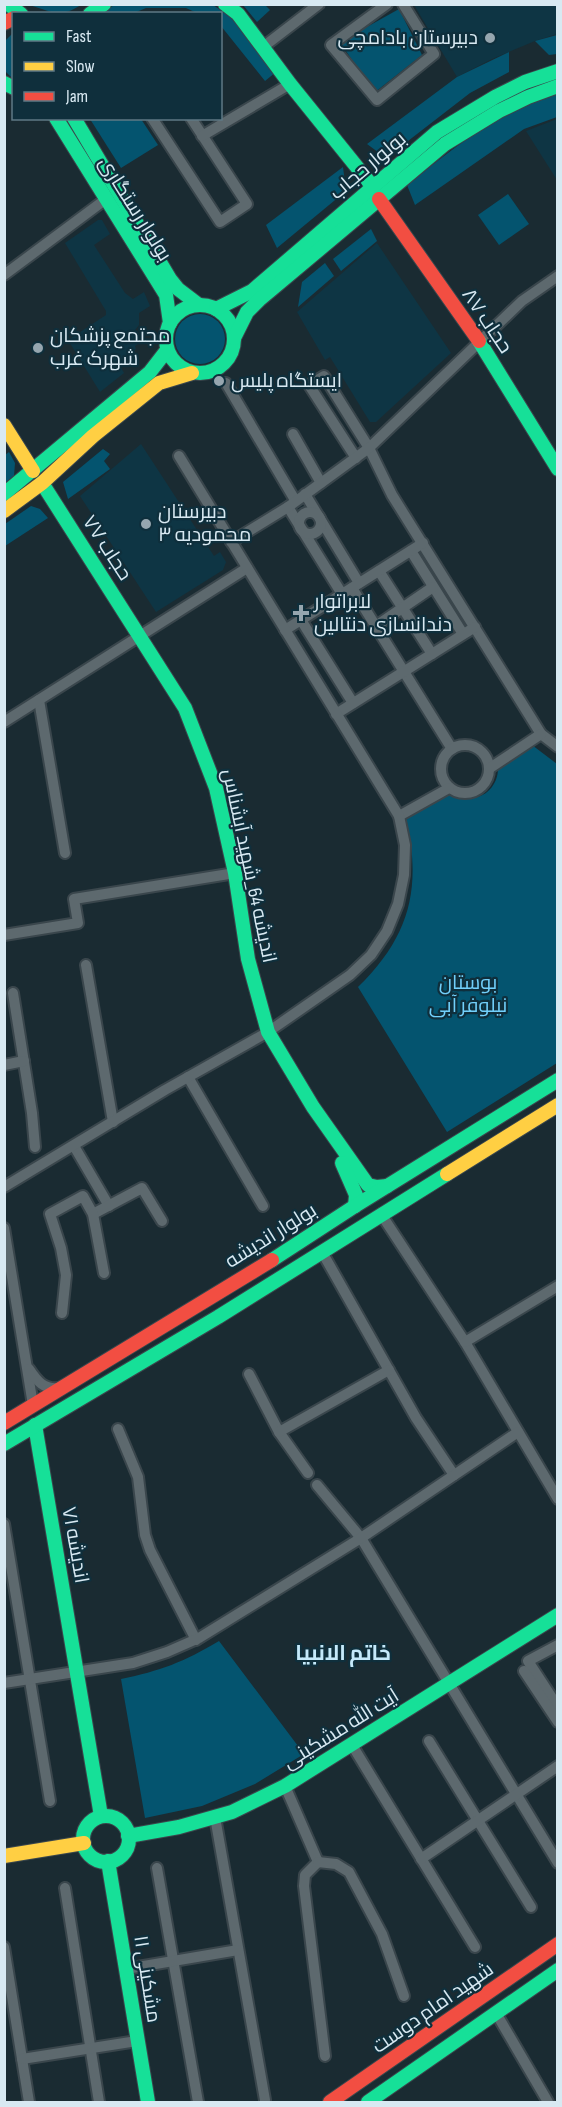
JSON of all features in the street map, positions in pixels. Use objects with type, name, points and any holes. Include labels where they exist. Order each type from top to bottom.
[{"type":"street","name":"حجاب ۸۷","points":[[225,4],[238,14],[376,193],[480,343],[558,469]]},
{"type":"street","points":[[264,47],[319,4]]},
{"type":"street","points":[[387,4],[331,45],[377,100],[434,54],[403,4]]},
{"type":"street","name":"بولوار حجاب","points":[[234,338],[247,312],[376,193],[437,132],[468,111],[513,87],[558,71]]},
{"type":"street","points":[[202,136],[290,84]]},
{"type":"street","name":"بولوار حجاب","points":[[216,309],[252,291],[376,193],[475,124],[518,100],[558,86]]},
{"type":"street","name":"بولوار رستگاری","points":[[57,120],[166,296],[170,323]]},
{"type":"street","name":"بولوار رستگاری","points":[[75,120],[170,279],[178,289],[199,305]]},
{"type":"street","points":[[153,120],[220,222],[247,204],[192,120]]},
{"type":"street","points":[[4,275],[106,199]]},
{"type":"street","points":[[231,542],[296,501],[369,448],[522,302],[558,276]]},
{"type":"street","points":[[4,511],[42,483],[93,436],[159,383],[192,373],[210,373],[218,369],[230,356],[234,338],[229,321],[216,309],[199,305],[182,310],[170,323],[165,341],[167,350],[176,365],[192,373]]},
{"type":"street","points":[[4,494],[150,372],[167,350]]},
{"type":"street","points":[[356,458],[309,386],[324,376],[369,448],[392,495],[541,734],[558,747]]},
{"type":"street","points":[[226,383],[296,501],[302,530],[342,594]]},
{"type":"street","points":[[4,425],[33,471]]},
{"type":"street","points":[[293,434],[321,483]]},
{"type":"street","points":[[4,1187],[268,1032],[350,975],[371,955],[387,931],[398,904],[404,875],[405,845],[399,816],[179,456]]},
{"type":"street","name":"حجاب ۷۷","points":[[42,483],[140,635]]},
{"type":"street","points":[[296,501],[320,519]]},
{"type":"street","points":[[302,530],[300,520],[304,514],[311,512],[320,519],[376,626],[452,748]]},
{"type":"street","points":[[302,530],[311,534],[317,531],[320,519]]},
{"type":"street","points":[[285,630],[423,543]]},
{"type":"street","points":[[411,551],[463,634]]},
{"type":"street","points":[[4,722],[247,568]]},
{"type":"street","points":[[379,571],[432,654]]},
{"type":"street","points":[[376,626],[433,586]]},
{"type":"street","points":[[301,620],[353,703]]},
{"type":"street","points":[[336,714],[474,627]]},
{"type":"street","name":"اندیشه 64_شهید آبشناس","points":[[140,635],[189,718],[216,788],[235,873],[248,959],[268,1032],[314,1107]]},
{"type":"street","points":[[39,700],[65,853]]},
{"type":"street","points":[[490,768],[541,734]]},
{"type":"street","points":[[463,745],[480,750],[487,758],[490,768],[489,777],[484,784],[468,794],[458,793],[449,788],[443,781],[440,771],[441,762],[452,748],[463,745]]},
{"type":"street","points":[[399,816],[449,788]]},
{"type":"street","points":[[4,935],[78,923],[74,899],[235,873]]},
{"type":"street","points":[[86,965],[113,1122]]},
{"type":"street","points":[[13,993],[32,1113],[35,1147]]},
{"type":"street","points":[[4,1065],[24,1061]]},
{"type":"street","points":[[188,1077],[263,1206]]},
{"type":"street","name":"بولوار اندیشه","points":[[4,1423],[271,1261],[558,1080]]},
{"type":"street","name":"بولوار اندیشه","points":[[4,1444],[281,1278],[558,1105]]},
{"type":"street","points":[[314,1107],[368,1185],[387,1186]]},
{"type":"street","points":[[314,1107],[350,1179],[356,1195],[355,1206]]},
{"type":"street","points":[[74,1146],[109,1206]]},
{"type":"street","points":[[93,1214],[142,1188],[162,1221]]},
{"type":"street","points":[[62,1312],[66,1275],[61,1248],[50,1214],[83,1196],[93,1214],[104,1273]]},
{"type":"street","points":[[381,1214],[465,1342],[558,1499]]},
{"type":"street","points":[[4,1228],[33,1405]]},
{"type":"street","points":[[326,1259],[416,1418],[454,1475]]},
{"type":"street","points":[[271,1261],[281,1278]]},
{"type":"street","points":[[465,1342],[558,1286]]},
{"type":"street","points":[[26,1363],[44,1387],[62,1388]]},
{"type":"street","points":[[279,1432],[388,1370]]},
{"type":"street","points":[[249,1374],[279,1432],[308,1473]]},
{"type":"street","name":"اندیشه ۷۱","points":[[36,1425],[101,1816]]},
{"type":"street","points":[[118,1429],[138,1477],[145,1535],[150,1551],[196,1640]]},
{"type":"street","points":[[4,1683],[133,1663],[196,1640],[362,1538],[518,1432]]},
{"type":"street","points":[[317,1485],[362,1538],[514,1794],[558,1863]]},
{"type":"street","points":[[4,1524],[50,1801]]},
{"type":"street","name":"آیت الله مشکینی","points":[[128,1836],[179,1827],[232,1812],[285,1786],[558,1615]]},
{"type":"street","points":[[526,1666],[558,1645]]},
{"type":"street","points":[[526,1666],[558,1707]]},
{"type":"street","points":[[526,1666],[558,1722]]},
{"type":"street","points":[[429,1741],[531,1906]]},
{"type":"street","points":[[351,1745],[475,1947]]},
{"type":"street","points":[[421,1859],[558,1766]]},
{"type":"street","points":[[285,1786],[318,1862]]},
{"type":"street","points":[[101,1816],[119,1820],[124,1824],[128,1836],[124,1853],[108,1861],[93,1857],[84,1843],[84,1831],[87,1826],[101,1816]]},
{"type":"street","points":[[215,1817],[265,2100]]},
{"type":"street","points":[[4,1856],[84,1843]]},
{"type":"street","name":"مشکینی ۱۱","points":[[108,1861],[148,2103]]},
{"type":"street","points":[[318,1862],[336,1864],[349,1872],[382,1934],[404,1996]]},
{"type":"street","points":[[318,1862],[305,1875],[304,1886],[325,2056]]},
{"type":"street","points":[[157,1868],[198,2103]]},
{"type":"street","points":[[65,1888],[99,2103]]},
{"type":"street","name":"شهید امام دوست","points":[[330,2103],[558,1944]]},
{"type":"street","points":[[4,1947],[29,2103]]},
{"type":"street","points":[[126,1969],[238,1950]]},
{"type":"street","name":"شهید امام دوست","points":[[368,2103],[558,1970]]},
{"type":"street","points":[[496,2013],[548,2103]]},
{"type":"street","points":[[22,2059],[137,2041]]},
{"type":"shaded area","name":"دبیرستان بادامچی","points":[[414,5],[557,5],[557,34],[492,59],[457,77]]},
{"type":"shaded area","points":[[558,119],[557,180],[526,131]]},
{"type":"shaded area","points":[[98,220],[102,220],[110,234],[94,245],[125,293],[133,299],[144,292],[150,306],[139,313],[139,325],[135,330],[141,342],[135,346],[136,349],[123,357],[119,364],[124,373],[100,392],[68,340],[106,315],[106,311],[65,243]]},
{"type":"shaded area","points":[[377,243],[451,353],[376,422],[370,422],[330,357],[325,360],[297,312]]},
{"type":"shaded area","name":"دبیرستان محمودیه ۳","points":[[141,444],[214,556],[220,552],[226,562],[223,570],[156,612],[80,496]]},
{"type":"green space","points":[[81,4],[67,12],[50,12],[29,5]]},
{"type":"green space","points":[[114,5],[213,5],[240,23],[276,72],[265,81],[222,27],[222,12],[195,12],[186,8],[146,8],[136,12],[104,12]]},
{"type":"green space","points":[[243,5],[265,5],[270,10],[257,22]]},
{"type":"green space","points":[[399,9],[422,55],[374,93],[340,42]]},
{"type":"green space","points":[[12,34],[12,78],[4,70],[5,41]]},
{"type":"green space","points":[[557,35],[557,54],[549,55],[535,41]]},
{"type":"green space","points":[[509,52],[509,72],[470,93],[386,158],[367,144],[457,77]]},
{"type":"green space","points":[[557,94],[557,117],[524,129],[415,205],[407,185],[435,163],[491,123],[522,107]]},
{"type":"green space","points":[[91,120],[142,120],[158,145],[121,168]]},
{"type":"green space","points":[[343,167],[346,191],[277,248],[266,225]]},
{"type":"green space","points":[[508,194],[529,224],[499,245],[478,215]]},
{"type":"green space","points":[[371,229],[377,241],[341,271],[333,259]]},
{"type":"green space","points":[[325,263],[334,276],[298,307],[302,282]]},
{"type":"green space","points":[[200,314],[218,321],[225,339],[218,357],[200,364],[182,357],[175,339],[182,321]]},
{"type":"green space","points":[[103,449],[110,454],[104,461],[110,469],[68,499],[63,482]]},
{"type":"green space","points":[[9,452],[15,463],[14,476],[5,483],[5,455]]},
{"type":"green space","points":[[31,506],[40,509],[48,518],[5,546],[5,524]]},
{"type":"green space","name":"بوستان نیلوفر آبی","points":[[532,745],[557,764],[557,1063],[447,1132],[358,987],[390,949],[408,910],[413,867],[406,818],[450,792],[467,798],[483,795],[495,783],[498,765]]},
{"type":"green space","points":[[219,1641],[304,1754],[255,1784],[202,1806],[145,1818],[121,1679],[172,1665]]},
{"type":"traffic: fast","points":[[8,4],[18,12]]},
{"type":"traffic: fast","points":[[93,12],[104,4]]},
{"type":"traffic: fast","points":[[225,4],[238,14],[290,84],[373,187]]},
{"type":"traffic: fast","points":[[216,309],[252,291],[437,132],[495,97],[525,82],[558,71]]},
{"type":"traffic: fast","points":[[4,83],[12,87]]},
{"type":"traffic: fast","points":[[234,338],[247,312],[259,300],[445,144],[499,111],[558,86]]},
{"type":"traffic: fast","points":[[57,120],[166,295],[170,323]]},
{"type":"traffic: fast","points":[[75,120],[170,279],[178,289],[199,305]]},
{"type":"traffic: fast","points":[[193,305],[207,305],[219,310],[229,320],[234,339],[229,358],[219,368],[207,373],[193,373],[181,368],[171,358],[166,346],[166,332],[171,320],[181,310],[193,305]]},
{"type":"traffic: fast","points":[[479,341],[558,469]]},
{"type":"traffic: fast","points":[[4,494],[150,372],[167,350]]},
{"type":"traffic: fast","points":[[42,483],[185,708],[216,788],[235,873],[248,959],[268,1032],[313,1107],[368,1185],[387,1186]]},
{"type":"traffic: fast","points":[[272,1260],[558,1080]]},
{"type":"traffic: fast","points":[[342,1163],[356,1195],[355,1206]]},
{"type":"traffic: fast","points":[[4,1444],[218,1317],[447,1174]]},
{"type":"traffic: fast","points":[[35,1425],[101,1816]]},
{"type":"traffic: fast","points":[[128,1836],[179,1827],[232,1812],[285,1786],[558,1615]]},
{"type":"traffic: fast","points":[[106,1816],[122,1823],[129,1839],[122,1855],[106,1862],[90,1855],[83,1839],[90,1823],[106,1816]]},
{"type":"traffic: fast","points":[[108,1861],[148,2102]]},
{"type":"traffic: fast","points":[[368,2102],[558,1970]]},
{"type":"traffic: slow","points":[[4,511],[42,483],[93,436],[159,383],[192,373]]},
{"type":"traffic: slow","points":[[4,425],[33,471]]},
{"type":"traffic: slow","points":[[447,1174],[558,1105]]},
{"type":"traffic: slow","points":[[4,1856],[84,1843]]},
{"type":"traffic: jam","points":[[4,23],[12,19]]},
{"type":"traffic: jam","points":[[379,199],[479,341]]},
{"type":"traffic: jam","points":[[4,1423],[272,1260]]},
{"type":"traffic: jam","points":[[330,2102],[558,1944]]},
{"type":"place","name":"دبیرستان بادامچی","points":[[490,38]]},
{"type":"place","name":"مجتمع پزشکان شهرک غرب","points":[[38,348]]},
{"type":"place","name":"ایستگاه پلیس","points":[[219,381]]},
{"type":"place","name":"دبیرستان محمودیه ۳","points":[[146,524]]},
{"type":"place","name":"لابراتوار دندانسازی دنتالین","points":[[301,613]]},
{"type":"district","name":"خاتم الانبیا","points":[[343,1653]]}]
